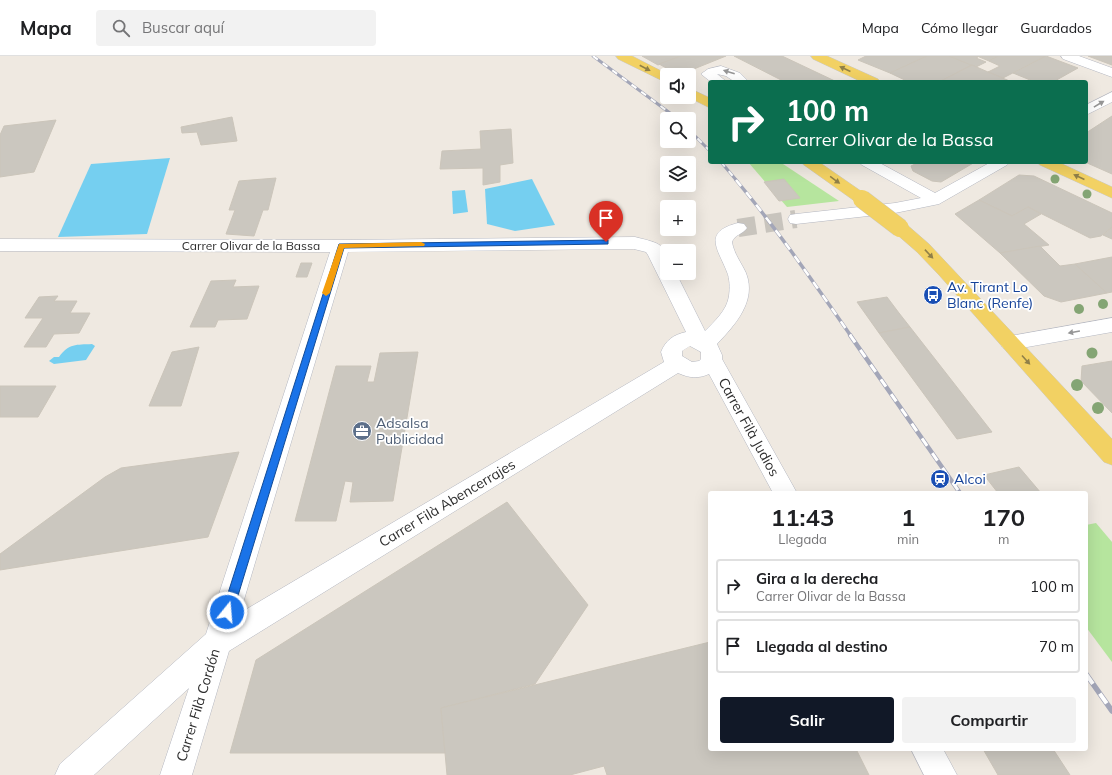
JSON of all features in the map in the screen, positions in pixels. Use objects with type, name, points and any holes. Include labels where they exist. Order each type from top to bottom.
[{"type":"main road","points":[[622,56],[660,76]]},
{"type":"main road","points":[[817,56],[869,80]]},
{"type":"main road","points":[[696,96],[708,103]]},
{"type":"main road","points":[[812,164],[862,199],[923,248],[1112,455]]},
{"type":"main road","points":[[1049,164],[1112,193]]},
{"type":"street","points":[[1067,56],[1112,73]]},
{"type":"street","points":[[717,80],[708,74],[721,70],[731,72],[740,80]]},
{"type":"street","points":[[1088,110],[1112,96]]},
{"type":"street","points":[[871,164],[936,200]]},
{"type":"street","points":[[796,219],[895,208],[936,200],[999,164]]},
{"type":"street","points":[[706,349],[690,339],[684,340],[675,344],[671,352],[671,356],[677,364],[690,370],[698,370],[709,365],[706,349],[737,304],[739,285],[737,273],[723,246],[727,233],[738,228]]},
{"type":"street","name":"Carrer Filà Judios","points":[[621,242],[645,245],[656,252],[706,349],[784,491]]},
{"type":"street","name":"Carrer Olivar de la Bassa","points":[[0,245],[341,246],[621,242]]},
{"type":"street","name":"Carrer Filà Cordón","points":[[176,775],[341,246]]},
{"type":"street","points":[[1010,343],[1112,325]]},
{"type":"street","name":"Carrer Filà Abencerrajes","points":[[71,775],[218,642],[677,364]]},
{"type":"street","points":[[927,751],[941,775]]},
{"type":"green space","points":[[750,164],[783,164],[839,201],[787,207]]},
{"type":"green space","points":[[1096,523],[1112,542],[1112,662],[1088,630],[1088,525]]},
{"type":"water","points":[[170,158],[147,234],[58,237],[91,164]]},
{"type":"water","points":[[532,179],[555,225],[515,231],[487,224],[485,189]]},
{"type":"water","points":[[465,190],[468,212],[453,214],[452,191]]},
{"type":"water","points":[[92,344],[95,346],[86,360],[54,364],[49,361],[54,357],[59,357],[66,349],[70,347]]},
{"type":"building","points":[[642,56],[681,56],[658,65]]},
{"type":"building","points":[[681,56],[726,56],[696,68],[666,68],[659,64]]},
{"type":"building","points":[[734,56],[782,56],[833,80],[781,80]]},
{"type":"building","points":[[866,56],[927,56],[890,73],[858,60]]},
{"type":"building","points":[[927,56],[949,56],[972,65],[943,80],[905,80],[890,73]]},
{"type":"building","points":[[949,56],[977,56],[978,57],[976,58],[986,62],[976,67]]},
{"type":"building","points":[[977,56],[998,56],[989,61]]},
{"type":"building","points":[[998,56],[1046,56],[1003,78],[988,72],[1000,66],[989,61]]},
{"type":"building","points":[[1046,56],[1078,68],[1057,80],[1030,80],[1013,73]]},
{"type":"building","points":[[1088,56],[1112,56],[1112,65]]},
{"type":"building","points":[[972,65],[1007,80],[943,80]]},
{"type":"building","points":[[1112,116],[1112,174],[1088,163],[1088,132]]},
{"type":"building","points":[[232,117],[237,141],[201,145],[197,132],[182,133],[181,127]]},
{"type":"building","points":[[56,120],[34,172],[0,177],[0,135],[4,126]]},
{"type":"building","points":[[511,129],[513,163],[500,165],[500,182],[483,185],[483,168],[440,169],[442,151],[481,149],[480,131]]},
{"type":"building","points":[[915,164],[972,164],[941,182],[932,181],[913,171],[911,166]]},
{"type":"building","points":[[1019,175],[1034,176],[1112,213],[1112,227],[1101,236],[1090,238],[1028,207],[1012,216],[979,200]]},
{"type":"building","points":[[276,178],[268,210],[263,210],[254,236],[226,234],[235,210],[229,210],[239,181]]},
{"type":"building","points":[[784,179],[800,198],[779,201],[764,182]]},
{"type":"building","points":[[979,200],[1012,216],[1028,207],[1041,214],[1024,224],[1049,245],[1000,253],[955,214]]},
{"type":"building","points":[[1112,227],[1112,239],[1103,235]]},
{"type":"building","points":[[1040,246],[1060,266],[1075,264],[1107,293],[1061,302],[1044,296],[1000,253]]},
{"type":"building","points":[[1112,257],[1112,292],[1107,293],[1075,264]]},
{"type":"building","points":[[301,263],[312,263],[307,277],[296,277]]},
{"type":"building","points":[[236,280],[233,287],[259,286],[247,319],[218,320],[215,327],[190,327],[211,281]]},
{"type":"building","points":[[58,296],[54,301],[77,301],[70,313],[90,313],[79,333],[54,334],[46,347],[24,347],[43,318],[25,318],[39,297]]},
{"type":"building","points":[[887,297],[910,327],[879,333],[857,302]]},
{"type":"building","points":[[910,327],[992,432],[957,439],[879,333]]},
{"type":"building","points":[[199,347],[181,406],[149,406],[172,352]]},
{"type":"building","name":"Adsalsa Publicidad","points":[[418,352],[393,501],[350,502],[353,482],[345,481],[336,521],[295,521],[336,366],[371,366],[367,382],[374,382],[380,353]]},
{"type":"building","points":[[1112,361],[1112,413],[1081,381],[1082,366]]},
{"type":"building","points":[[0,386],[56,386],[38,417],[0,417]]},
{"type":"building","points":[[239,452],[208,537],[0,570],[0,554],[105,477],[121,468]]},
{"type":"building","points":[[1019,467],[1039,491],[996,491],[984,475]]},
{"type":"building","points":[[507,502],[588,605],[535,684],[441,708],[445,753],[230,753],[256,660]]},
{"type":"building","points":[[708,642],[708,751],[857,751],[869,775],[607,775],[604,766],[570,775],[447,775],[441,708]]},
{"type":"building","points":[[984,751],[1054,751],[1070,775],[998,775]]},
{"type":"tunnel","points":[[738,228],[796,219]]},
{"type":"railway","points":[[593,56],[669,112]]},
{"type":"railway","points":[[696,137],[708,149]]},
{"type":"railway","points":[[723,164],[737,181]]},
{"type":"railway","points":[[736,180],[781,237],[851,336]]},
{"type":"railway","points":[[850,335],[959,491]]},
{"type":"railway","points":[[1088,677],[1112,711]]},
{"type":"slow traffic","points":[[326,293],[341,246],[421,244]]},
{"type":"place","name":"Av. Tirant Lo Blanc (Renfe)","points":[[933,295]]},
{"type":"place","name":"Adsalsa Publicidad","points":[[362,431]]},
{"type":"place","name":"Alcoi","points":[[940,479]]},
{"type":"route","points":[[227,612],[341,246],[606,242]]}]
